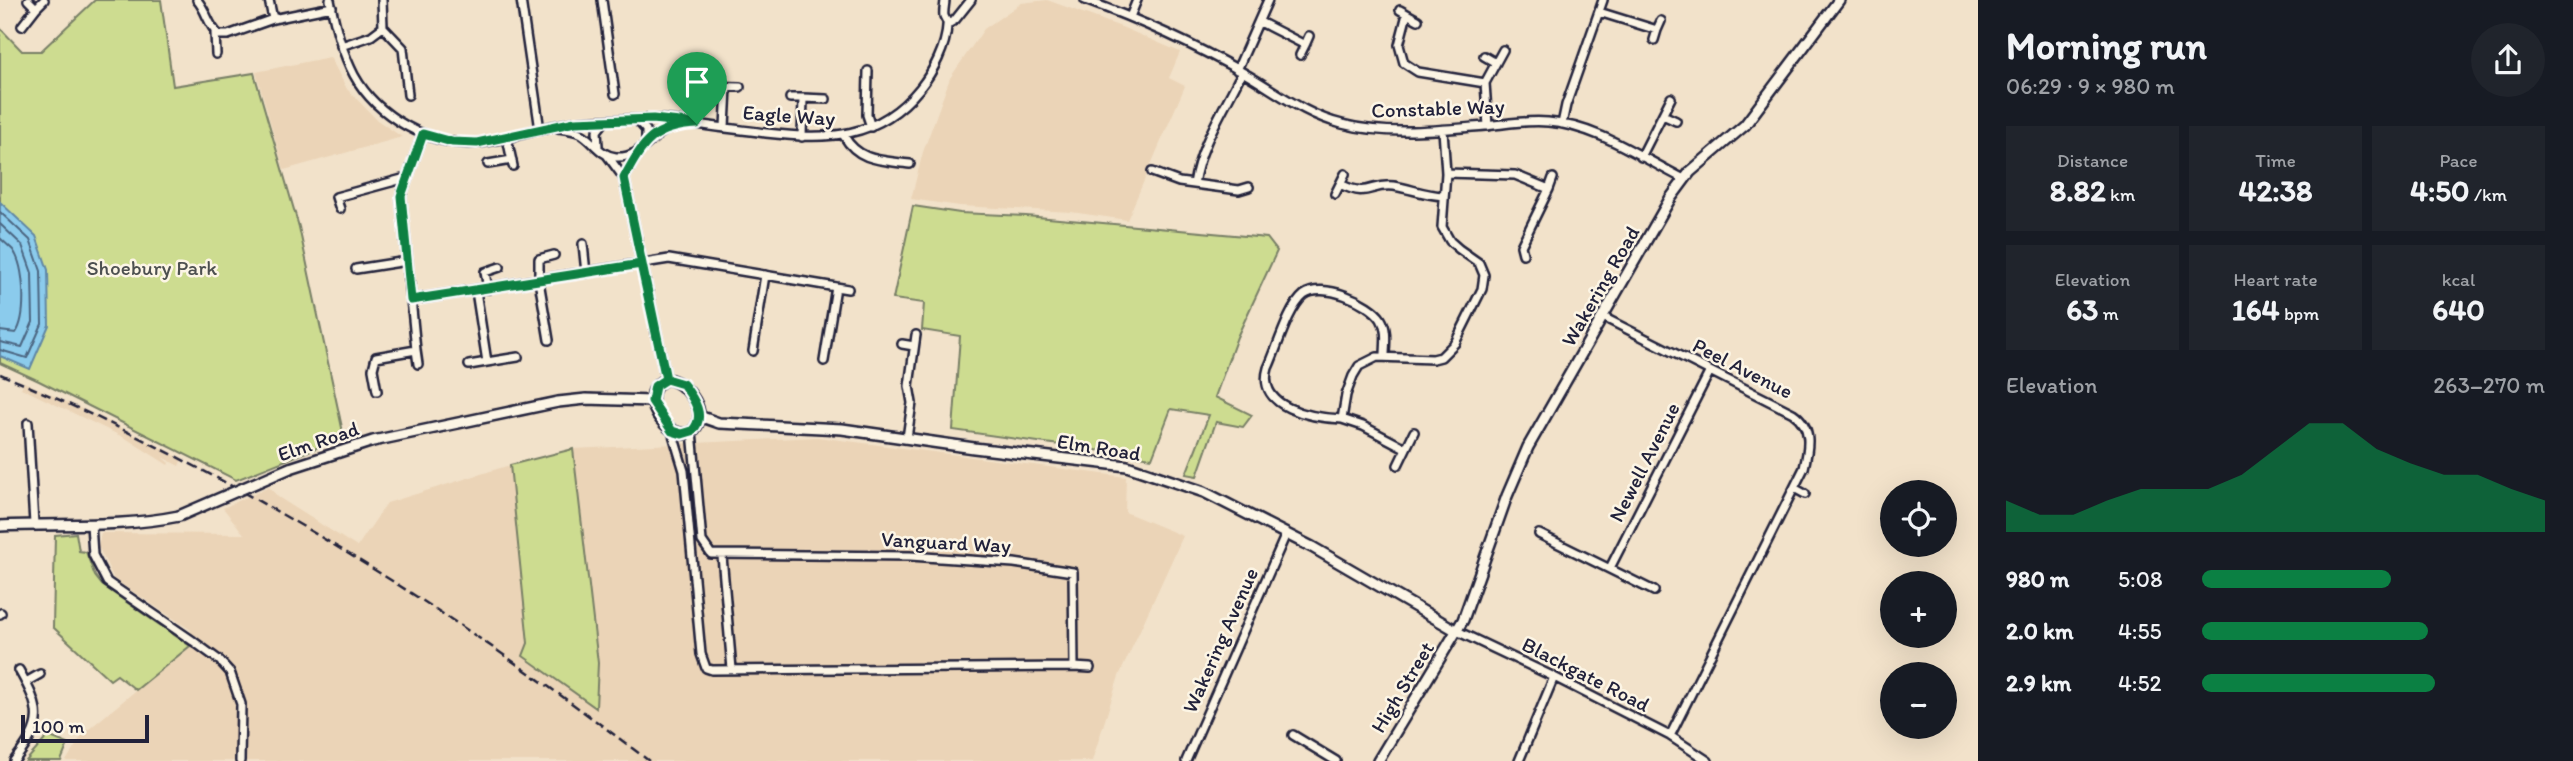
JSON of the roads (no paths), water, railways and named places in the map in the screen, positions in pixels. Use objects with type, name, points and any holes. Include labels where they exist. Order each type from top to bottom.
[{"type":"street","points":[[28,0],[36,8]]},
{"type":"street","points":[[22,26],[44,0]]},
{"type":"street","points":[[197,0],[208,14],[215,33],[216,54]]},
{"type":"street","points":[[269,0],[273,19]]},
{"type":"street","points":[[382,0],[383,27],[403,48],[408,95]]},
{"type":"street","points":[[521,0],[540,130]]},
{"type":"street","points":[[602,0],[615,94]]},
{"type":"street","name":"Eagle Way","points":[[636,120],[667,119],[802,137],[844,136],[871,127],[900,109],[925,81],[938,59],[948,24],[944,15],[945,0]]},
{"type":"street","name":"Eagle Way","points":[[948,24],[955,20],[971,0]]},
{"type":"street","name":"Constable Way","points":[[1085,0],[1202,50],[1298,106],[1339,124],[1383,131],[1443,130],[1532,122],[1562,124],[1593,131],[1684,179]]},
{"type":"street","points":[[1130,17],[1137,0]]},
{"type":"street","points":[[1194,184],[1196,170],[1268,0]]},
{"type":"street","points":[[1562,124],[1566,105],[1603,0]]},
{"type":"street","name":"Wakering Road","points":[[1457,631],[1528,447],[1670,199],[1696,166],[1745,125],[1839,0]]},
{"type":"street","points":[[215,33],[228,35],[273,19],[331,4],[341,46],[356,78],[370,96],[395,118],[435,139],[466,143],[507,138],[575,122],[636,120],[646,130],[646,144],[637,154],[624,178]]},
{"type":"street","points":[[1418,20],[1404,12],[1398,50],[1407,67],[1418,72],[1485,83]]},
{"type":"street","points":[[1599,12],[1657,30]]},
{"type":"street","points":[[1654,40],[1661,21]]},
{"type":"street","points":[[1260,22],[1305,45]]},
{"type":"street","points":[[341,46],[371,36],[383,27]]},
{"type":"street","points":[[1300,55],[1309,36]]},
{"type":"street","points":[[1488,126],[1485,83],[1503,50]]},
{"type":"street","points":[[1484,56],[1496,63]]},
{"type":"street","points":[[868,71],[867,115],[871,127]]},
{"type":"street","points":[[704,86],[740,87]]},
{"type":"street","points":[[725,127],[727,87]]},
{"type":"street","points":[[790,97],[826,99]]},
{"type":"street","points":[[802,137],[803,98]]},
{"type":"street","points":[[1641,157],[1671,98]]},
{"type":"street","points":[[1663,115],[1676,121]]},
{"type":"street","points":[[598,147],[597,131],[605,121]]},
{"type":"street","name":"Eagle Way","points":[[646,144],[665,128],[697,124]]},
{"type":"street","points":[[554,127],[579,132],[607,155],[624,178],[666,379]]},
{"type":"street","points":[[1342,419],[1346,395],[1356,370],[1370,359],[1385,356],[1433,359],[1444,354],[1455,343],[1482,289],[1484,275],[1479,263],[1458,250],[1442,227],[1446,173],[1443,130]]},
{"type":"street","points":[[418,364],[401,196],[423,134]]},
{"type":"street","points":[[844,136],[850,147],[864,156],[910,164]]},
{"type":"street","points":[[488,164],[513,163],[507,138]]},
{"type":"street","points":[[607,155],[622,157],[637,154]]},
{"type":"street","points":[[1152,172],[1179,182],[1239,190],[1249,187]]},
{"type":"street","points":[[1446,173],[1521,176],[1549,189]]},
{"type":"street","points":[[1335,194],[1345,174]]},
{"type":"street","points":[[340,209],[336,197],[406,178]]},
{"type":"street","points":[[1522,254],[1521,246],[1553,178]]},
{"type":"street","points":[[1340,184],[1357,192],[1390,186],[1424,195],[1444,195]]},
{"type":"street","points":[[583,244],[586,273]]},
{"type":"street","points":[[549,340],[539,281],[539,259],[554,255]]},
{"type":"street","points":[[411,300],[669,260],[848,289]]},
{"type":"street","points":[[356,269],[407,261]]},
{"type":"street","points":[[488,289],[485,272],[500,267]]},
{"type":"street","points":[[753,351],[765,275]]},
{"type":"street","points":[[824,361],[836,287]]},
{"type":"street","points":[[1385,356],[1386,336],[1383,323],[1368,308],[1324,289],[1308,293],[1298,301],[1268,368],[1265,377],[1267,390],[1276,400],[1309,416],[1342,419],[1363,426],[1405,448]]},
{"type":"street","points":[[476,291],[486,362]]},
{"type":"street","name":"Peel Avenue","points":[[1604,317],[1801,419],[1809,438],[1804,468],[1670,736]]},
{"type":"street","points":[[907,438],[912,403],[909,386],[916,335]]},
{"type":"street","points":[[902,344],[915,346]]},
{"type":"street","points":[[377,391],[373,369],[376,358],[416,350]]},
{"type":"street","points":[[469,365],[518,357]]},
{"type":"street","name":"Newell Avenue","points":[[1610,568],[1710,371]]},
{"type":"street","points":[[672,431],[682,434],[692,431],[697,427],[699,416],[683,384],[666,379],[655,386],[652,401],[672,431],[684,471],[703,664],[712,670],[1090,668]]},
{"type":"street","name":"Elm Road","points":[[0,526],[149,522],[178,516],[290,468],[373,441],[535,406],[586,399],[652,401]]},
{"type":"street","name":"Elm Road","points":[[699,416],[719,422],[842,429],[1127,466],[1204,492],[1286,534],[1457,631]]},
{"type":"street","points":[[29,423],[34,524]]},
{"type":"street","points":[[692,431],[702,541],[706,550],[715,556],[722,556],[732,669]]},
{"type":"street","points":[[1398,465],[1414,432]]},
{"type":"street","points":[[1794,488],[1805,494]]},
{"type":"street","points":[[91,524],[93,555],[107,582],[202,647],[230,672],[241,704],[240,761]]},
{"type":"street","points":[[688,525],[702,525]]},
{"type":"street","name":"Wakering Avenue","points":[[1186,761],[1286,534]]},
{"type":"street","points":[[1539,534],[1654,591]]},
{"type":"street","name":"Vanguard Way","points":[[722,556],[903,556],[1014,563],[1073,572],[1074,667]]},
{"type":"street","name":"Blackgate Road","points":[[1457,631],[1670,736],[1694,757],[1708,761]]},
{"type":"street","name":"High Street","points":[[1378,761],[1457,631]]},
{"type":"street","points":[[15,761],[32,736],[38,715],[34,697],[19,670]]},
{"type":"street","points":[[26,682],[40,674]]},
{"type":"street","points":[[1519,761],[1554,677]]},
{"type":"street","points":[[1293,735],[1336,761]]},
{"type":"water","points":[[0,202],[36,236],[48,270],[49,325],[30,369],[0,356]]},
{"type":"railway","points":[[0,374],[171,454],[337,546],[496,650],[649,761]]},
{"type":"park label","name":"Shoebury Park","points":[[152,267]]}]
